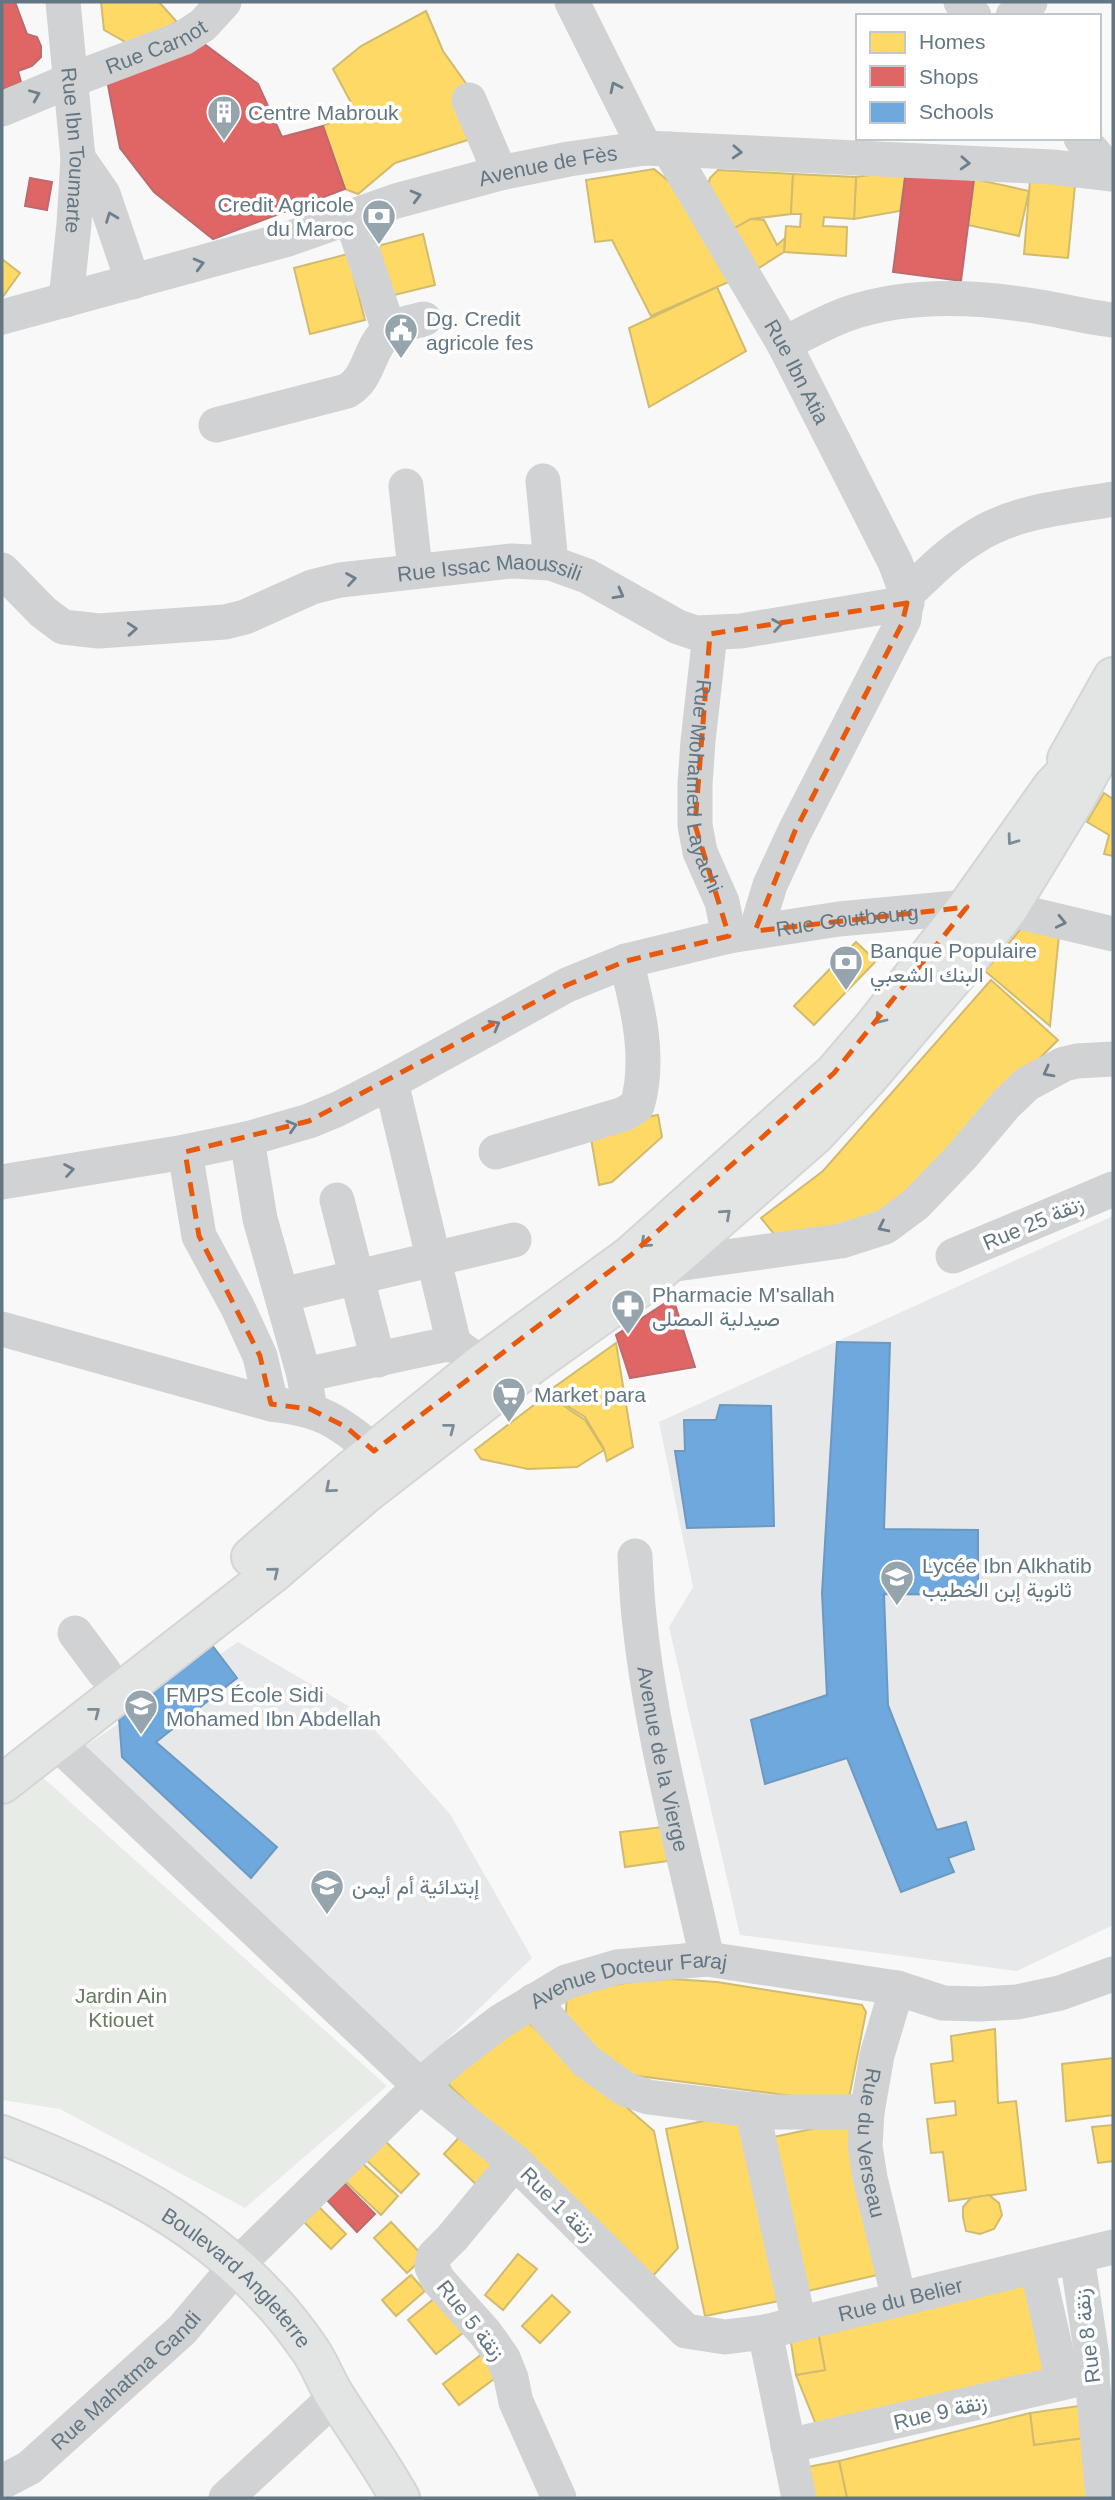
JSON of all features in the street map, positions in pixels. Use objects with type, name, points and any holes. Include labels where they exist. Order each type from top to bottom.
[{"type":"main road","points":[[1065,791],[1113,677]]},
{"type":"main road","points":[[2,1784],[272,1574],[364,1495],[534,1363],[669,1265],[815,1135],[961,969],[1008,909],[1081,758],[1113,711]]},
{"type":"main road","points":[[2,1753],[172,1616],[246,1562],[374,1451],[467,1354],[631,1255],[834,1073],[1113,729]]},
{"type":"main road","points":[[1065,791],[1113,757]]},
{"type":"main road","name":"Boulevard Angleterre","points":[[2,2135],[130,2191],[185,2223],[237,2265],[274,2304],[310,2349],[335,2397],[400,2498]]},
{"type":"street","name":"Rue Ibn Toumarte","points":[[63,2],[78,158],[66,300]]},
{"type":"street","name":"Rue Carnot","points":[[2,110],[69,81],[183,38],[203,25],[224,2]]},
{"type":"street","name":"Rue Ibn Atia","points":[[572,2],[657,148],[784,344],[895,562],[907,599]]},
{"type":"street","points":[[1015,14],[1030,2]]},
{"type":"street","points":[[470,100],[500,173]]},
{"type":"street","points":[[1083,140],[1112,174]]},
{"type":"street","name":"Avenue de Fès","points":[[2,317],[288,239],[396,201],[500,173],[569,159],[657,148],[1052,167],[1112,174]]},
{"type":"street","points":[[78,158],[103,194],[133,282]]},
{"type":"street","points":[[351,217],[388,330]]},
{"type":"street","points":[[784,344],[846,314],[895,302],[933,299],[971,299],[1017,304],[1113,320]]},
{"type":"street","points":[[216,425],[347,391],[358,383],[374,350],[388,330],[424,319]]},
{"type":"street","points":[[543,481],[551,563]]},
{"type":"street","points":[[406,486],[415,570]]},
{"type":"street","points":[[743,933],[902,624],[907,599],[954,551],[975,536],[1004,522],[1035,513],[1113,499]]},
{"type":"street","name":"Rue Issac Maoussili","points":[[2,569],[43,612],[64,627],[99,631],[225,622],[246,617],[312,587],[340,580],[512,561],[551,563],[587,576],[678,627],[696,633],[741,631],[907,599]]},
{"type":"street","name":"Rue Mohamed Layachi","points":[[710,634],[697,751],[695,825],[700,852],[722,902],[743,933]]},
{"type":"street","name":"Rue Goutbourg","points":[[2,1182],[185,1152],[247,1139],[319,1117],[391,1082],[566,985],[626,961],[743,933],[839,919],[967,907]]},
{"type":"street","points":[[1008,909],[1113,934]]},
{"type":"street","points":[[496,1152],[624,1114],[637,1106],[642,1081],[640,1027],[626,961]]},
{"type":"street","points":[[669,1265],[841,1241],[885,1227],[916,1203],[1027,1084],[1064,1064],[1113,1059]]},
{"type":"street","points":[[304,1375],[378,1360],[467,1354],[433,1258],[391,1082]]},
{"type":"street","points":[[247,1139],[260,1219],[304,1375],[310,1409]]},
{"type":"street","points":[[185,1152],[199,1236],[239,1308],[260,1356],[271,1404]]},
{"type":"street","name":"Rue 25 زنقة","points":[[953,1256],[1113,1189]]},
{"type":"street","points":[[337,1200],[378,1360]]},
{"type":"street","points":[[282,1296],[514,1240]]},
{"type":"street","points":[[2,1329],[271,1404],[310,1409],[346,1427],[374,1451]]},
{"type":"street","name":"Avenue de la Vierge","points":[[635,1556],[646,1666],[669,1788],[707,1959]]},
{"type":"street","points":[[75,1633],[104,1672]]},
{"type":"street","name":"Rue 1 زنقة","points":[[57,1742],[421,2086],[515,2162],[686,2331]]},
{"type":"street","name":"Avenue Docteur Faraj","points":[[237,2265],[455,2056],[501,2021],[566,1982],[617,1967],[707,1959],[897,1989],[943,2003],[1017,2002],[1060,1993],[1113,1974]]},
{"type":"street","name":"Rue du Verseau","points":[[897,1989],[877,2055],[867,2112],[865,2146],[899,2299]]},
{"type":"street","points":[[533,2001],[586,2061],[625,2089],[648,2097],[795,2113],[867,2112]]},
{"type":"street","points":[[752,2109],[799,2323]]},
{"type":"street","name":"Rue 5 زنقة","points":[[515,2162],[434,2256],[432,2267],[438,2280],[486,2334],[503,2358],[516,2402],[559,2498]]},
{"type":"street","name":"Rue du Belier","points":[[686,2331],[725,2337],[765,2332],[1113,2248]]},
{"type":"street","name":"Rue 8 زنقة","points":[[1077,2257],[1103,2498]]},
{"type":"street","name":"Rue Mahatma Gandi","points":[[2,2482],[29,2468],[182,2330],[237,2265]]},
{"type":"street","points":[[1037,2267],[1090,2367]]},
{"type":"street","points":[[765,2332],[799,2498]]},
{"type":"street","name":"Rue 9 زنقة","points":[[788,2446],[1090,2367]]},
{"type":"street","points":[[226,2498],[335,2397]]},
{"type":"highlighted area","points":[[907,603],[902,624],[795,831],[755,931],[967,907],[834,1073],[631,1255],[374,1451],[346,1427],[310,1409],[271,1404],[260,1356],[199,1236],[185,1152],[309,1121],[567,985],[626,961],[729,936],[695,825],[710,634]]},
{"type":"shaded area","name":"Lycée Ibn Alkhatib ثانوية إبن الخطيب","points":[[1113,1216],[1113,1925],[1017,1971],[740,1935],[669,1627],[693,1587],[659,1422]]},
{"type":"shaded area","points":[[238,1642],[359,1712],[450,1814],[532,1958],[414,2071],[81,1749]]},
{"type":"green space","name":"Jardin Ain Ktiouet","points":[[39,1774],[387,2086],[245,2208],[60,2109],[2,2100],[2,1799]]},
{"type":"building: Homes","points":[[101,2],[159,2],[177,22],[131,45],[104,30]]},
{"type":"building: Homes","points":[[426,11],[443,51],[470,89],[474,138],[395,163],[358,194],[345,189],[323,126],[355,110],[333,69],[361,46]]},
{"type":"building: Homes","points":[[654,169],[677,188],[733,280],[651,316],[612,240],[595,242],[586,180]]},
{"type":"building: Homes","points":[[718,170],[793,174],[791,214],[751,219],[724,234],[705,194],[710,178]]},
{"type":"building: Homes","points":[[906,170],[900,211],[854,219],[856,177]]},
{"type":"building: Homes","points":[[793,174],[856,177],[854,219],[824,217],[823,226],[847,227],[846,256],[784,252],[786,226],[800,227],[801,214],[791,214]]},
{"type":"building: Homes","points":[[974,179],[1029,191],[1019,236],[968,225]]},
{"type":"building: Homes","points":[[1030,181],[1075,185],[1068,258],[1024,254]]},
{"type":"building: Homes","points":[[751,219],[764,220],[777,245],[785,238],[784,252],[748,275],[724,234]]},
{"type":"building: Homes","points":[[423,234],[435,285],[386,297],[374,247]]},
{"type":"building: Homes","points":[[348,254],[365,320],[310,334],[294,268]]},
{"type":"building: Homes","points":[[2,259],[20,273],[2,298]]},
{"type":"building: Homes","points":[[717,287],[746,351],[649,407],[629,328]]},
{"type":"building: Homes","points":[[1104,793],[1113,799],[1113,856],[1104,854],[1109,835],[1087,822]]},
{"type":"building: Homes","points":[[1030,918],[1060,925],[1050,1026],[985,971]]},
{"type":"building: Homes","points":[[856,942],[876,961],[814,1025],[794,1006]]},
{"type":"building: Homes","points":[[991,980],[1058,1040],[879,1218],[778,1239],[761,1218],[823,1171]]},
{"type":"building: Homes","points":[[658,1115],[662,1137],[612,1182],[599,1185],[589,1127]]},
{"type":"building: Homes","points":[[616,1343],[633,1447],[607,1461],[604,1449],[585,1417],[546,1393]]},
{"type":"building: Homes","points":[[547,1395],[585,1420],[604,1450],[577,1467],[528,1469],[481,1459],[475,1450]]},
{"type":"building: Homes","points":[[671,1826],[675,1860],[625,1867],[620,1832]]},
{"type":"building: Homes","points":[[673,1979],[717,1982],[862,2005],[866,2012],[848,2103],[615,2073],[565,2029],[567,1992],[639,1981]]},
{"type":"building: Homes","points":[[522,2017],[654,2131],[678,2248],[652,2277],[449,2085],[452,2061]]},
{"type":"building: Homes","points":[[995,2029],[998,2103],[1016,2101],[1026,2190],[949,2201],[943,2152],[931,2153],[927,2119],[956,2115],[955,2101],[935,2103],[931,2064],[953,2061],[951,2036]]},
{"type":"building: Homes","points":[[1113,2058],[1113,2115],[1066,2121],[1062,2064]]},
{"type":"building: Homes","points":[[741,2113],[779,2301],[705,2316],[666,2129]]},
{"type":"building: Homes","points":[[850,2121],[886,2273],[799,2293],[764,2139]]},
{"type":"building: Homes","points":[[1113,2125],[1113,2161],[1098,2163],[1092,2127]]},
{"type":"building: Homes","points":[[463,2133],[500,2168],[481,2189],[444,2154]]},
{"type":"building: Homes","points":[[382,2138],[419,2174],[401,2193],[364,2158]]},
{"type":"building: Homes","points":[[361,2162],[398,2196],[381,2215],[344,2180]]},
{"type":"building: Homes","points":[[989,2195],[999,2203],[1002,2215],[994,2229],[980,2234],[966,2231],[963,2207],[971,2198]]},
{"type":"building: Homes","points":[[319,2207],[346,2234],[331,2249],[304,2222]]},
{"type":"building: Homes","points":[[391,2222],[424,2257],[407,2273],[374,2238]]},
{"type":"building: Homes","points":[[518,2254],[537,2269],[503,2310],[485,2295]]},
{"type":"building: Homes","points":[[411,2275],[425,2291],[396,2316],[382,2300]]},
{"type":"building: Homes","points":[[1036,2282],[1057,2371],[817,2427],[796,2375],[825,2370],[818,2332]]},
{"type":"building: Homes","points":[[552,2295],[570,2312],[540,2343],[522,2326]]},
{"type":"building: Homes","points":[[436,2297],[464,2332],[436,2354],[408,2320]]},
{"type":"building: Homes","points":[[818,2332],[825,2370],[796,2375],[790,2336]]},
{"type":"building: Homes","points":[[482,2354],[498,2376],[459,2405],[443,2384]]},
{"type":"building: Homes","points":[[1085,2405],[1092,2437],[1034,2445],[1030,2413]]},
{"type":"building: Homes","points":[[1030,2413],[1034,2445],[1092,2437],[1096,2498],[847,2498],[839,2461]]},
{"type":"building: Homes","points":[[839,2461],[847,2498],[813,2498],[807,2467]]},
{"type":"building: Shops","points":[[2,2],[15,2],[27,34],[37,37],[41,46],[41,57],[32,66],[18,71],[21,82],[2,90]]},
{"type":"building: Shops","name":"Centre Mabrouk","points":[[199,40],[258,84],[282,137],[323,126],[345,189],[213,239],[154,192],[120,148],[106,75]]},
{"type":"building: Shops","points":[[906,170],[974,179],[961,281],[893,272]]},
{"type":"building: Shops","points":[[30,178],[52,182],[47,210],[25,206]]},
{"type":"building: Shops","points":[[673,1298],[695,1367],[630,1378],[616,1335]]},
{"type":"building: Shops","points":[[343,2182],[375,2214],[357,2232],[326,2199]]},
{"type":"building: Schools","points":[[837,1342],[890,1343],[884,1529],[978,1530],[978,1595],[884,1594],[888,1705],[937,1830],[966,1822],[974,1849],[948,1858],[954,1872],[901,1892],[847,1758],[765,1784],[751,1720],[827,1695],[822,1593]]},
{"type":"building: Schools","points":[[720,1405],[771,1406],[774,1526],[687,1528],[675,1451],[685,1451],[684,1420],[716,1420]]},
{"type":"building: Schools","points":[[212,1645],[237,1678],[156,1742],[277,1847],[251,1878],[122,1757],[119,1718]]},
{"type":"place","name":"Centre Mabrouk","points":[[224,142]]},
{"type":"place","name":"Credit Agricole du Maroc","points":[[379,246]]},
{"type":"place","name":"Dg. Credit agricole fes","points":[[401,360]]},
{"type":"place","name":"Banque Populaire البنك الشعبي","points":[[846,992]]},
{"type":"place","name":"Pharmacie M'sallah صيدلية المصلى","points":[[628,1336]]},
{"type":"place","name":"Market para","points":[[509,1424]]},
{"type":"place","name":"Lycée Ibn Alkhatib ثانوية إبن الخطيب","points":[[897,1607]]},
{"type":"place","name":"FMPS École Sidi Mohamed Ibn Abdellah","points":[[141,1736]]},
{"type":"place","name":"إبتدائية أم أيمن","points":[[327,1916]]}]
